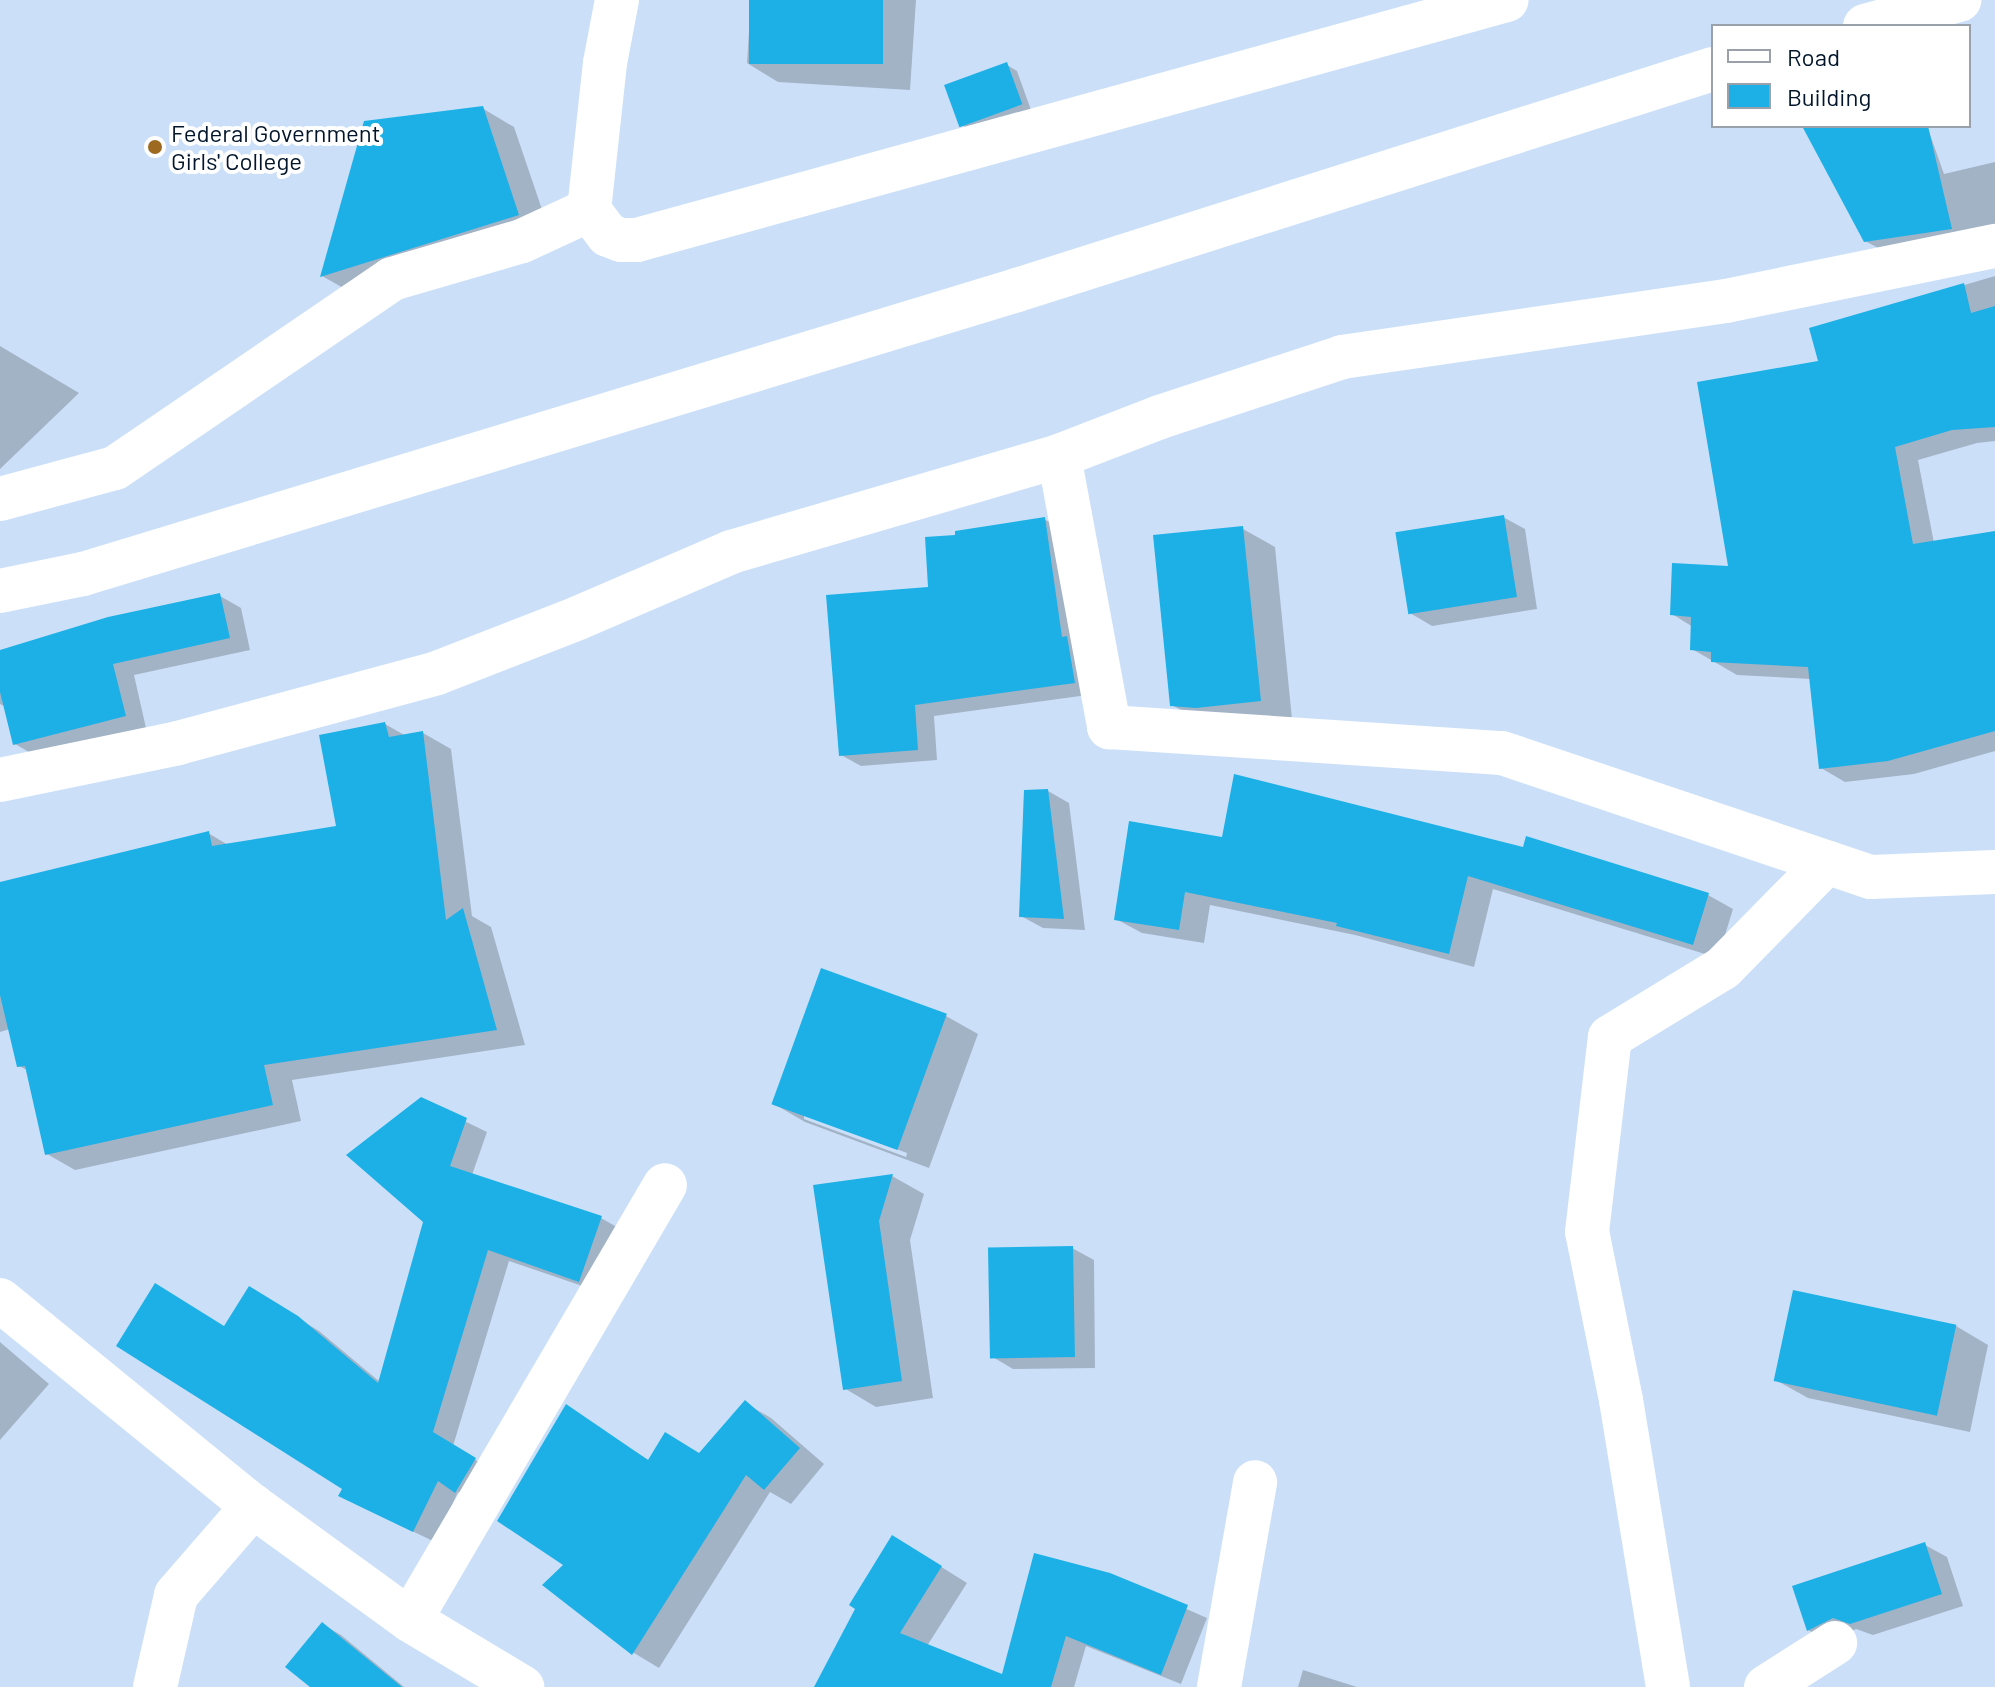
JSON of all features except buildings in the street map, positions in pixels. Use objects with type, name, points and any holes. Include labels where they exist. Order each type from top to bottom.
[{"type":"street","points":[[617,0],[605,63],[589,210],[608,235],[637,240],[1507,0]]},
{"type":"street","points":[[1872,24],[1959,0]]},
{"type":"street","points":[[0,591],[83,574],[972,304],[1711,70]]},
{"type":"street","points":[[0,499],[115,468],[392,279],[522,241],[589,210]]},
{"type":"street","points":[[0,780],[178,743],[437,673],[578,618],[731,552],[1059,456],[1160,417],[1342,357],[1726,301],[1995,246]]},
{"type":"street","points":[[1059,456],[1109,727],[1502,753],[1871,877],[1995,872]]},
{"type":"street","points":[[1668,1687],[1621,1400],[1587,1232],[1610,1037],[1723,968],[1827,862]]},
{"type":"street","points":[[410,1620],[665,1185]]},
{"type":"street","points":[[0,1300],[253,1506],[410,1620],[522,1687]]},
{"type":"street","points":[[1219,1687],[1255,1482]]},
{"type":"street","points":[[155,1687],[176,1595],[253,1506]]},
{"type":"street","points":[[1766,1687],[1835,1643]]},
{"type":"place","name":"Federal Government Girls' College","points":[[155,147]]}]
